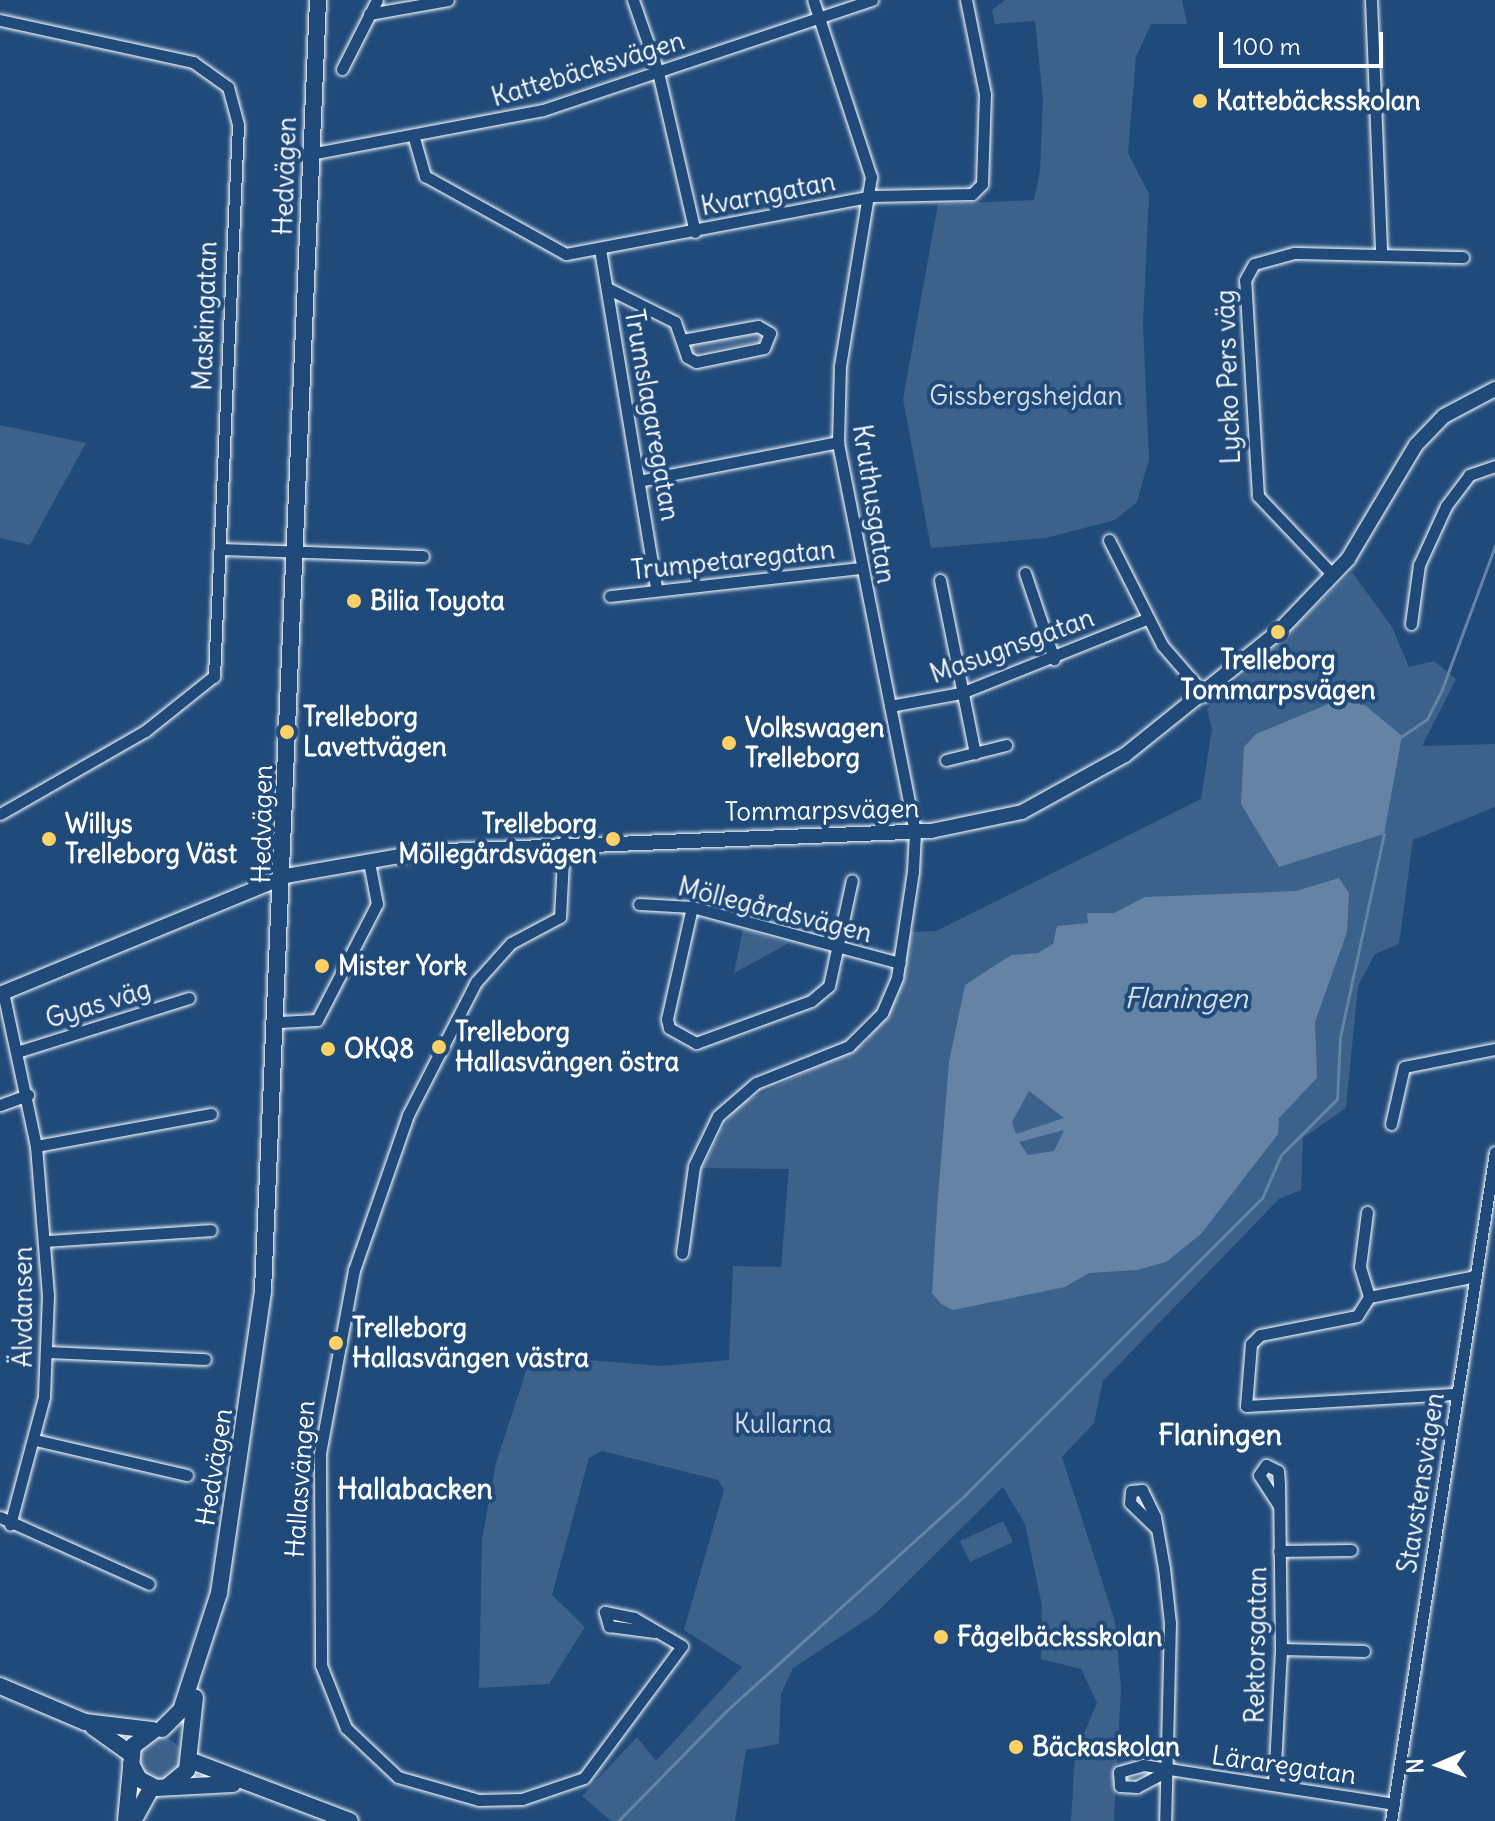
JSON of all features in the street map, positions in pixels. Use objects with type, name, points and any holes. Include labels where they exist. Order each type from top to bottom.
[{"type":"main road","name":"Hedvägen","points":[[131,1759],[157,1730],[181,1710],[205,1644],[219,1593],[263,1291],[286,876],[295,551],[318,0]]},
{"type":"main road","name":"Hedvägen","points":[[133,1821],[160,1787],[182,1777],[205,1644]]},
{"type":"main road","points":[[0,1686],[85,1722],[160,1787],[240,1784]]},
{"type":"main road","points":[[85,1722],[157,1730],[240,1784],[350,1821]]},
{"type":"main road","points":[[126,1821],[131,1759]]},
{"type":"street","points":[[342,69],[377,0]]},
{"type":"street","points":[[369,14],[448,0]]},
{"type":"street","points":[[633,0],[658,72],[695,232]]},
{"type":"street","name":"Kruthusgatan","points":[[682,1253],[694,1166],[718,1116],[756,1083],[819,1061],[870,1029],[900,963],[915,832],[838,442],[846,321],[872,196],[813,0]]},
{"type":"street","name":"Kattebäcksvägen","points":[[310,154],[414,138],[543,110],[872,0]]},
{"type":"street","name":"Kvarngatan","points":[[414,138],[425,176],[566,254],[695,232],[872,196],[979,190],[985,94],[966,0]]},
{"type":"street","points":[[1371,0],[1381,254]]},
{"type":"street","name":"Maskingatan","points":[[0,20],[193,62],[228,87],[238,125],[220,549],[207,688],[0,814]]},
{"type":"street","name":"Trumslagaregatan","points":[[600,249],[643,480],[656,589]]},
{"type":"street","name":"Lycko Pers väg","points":[[1333,575],[1258,496],[1245,280],[1254,264],[1272,256],[1381,254],[1463,257]]},
{"type":"street","points":[[607,288],[675,322],[682,340],[696,362],[764,348],[770,333],[758,326],[682,340]]},
{"type":"street","name":"Tommarpsvägen","points":[[2,993],[286,876],[369,862],[564,841],[915,832],[1022,812],[1125,755],[1206,696],[1333,575],[1416,445],[1444,416],[1495,389]]},
{"type":"street","points":[[643,480],[838,442]]},
{"type":"street","points":[[1411,624],[1419,565],[1451,496],[1469,475],[1495,466]]},
{"type":"street","points":[[1109,540],[1146,619],[1206,696]]},
{"type":"street","points":[[220,549],[423,556]]},
{"type":"street","name":"Trumpetaregatan","points":[[610,596],[861,568]]},
{"type":"street","points":[[1025,573],[1054,659]]},
{"type":"street","points":[[940,580],[975,753]]},
{"type":"street","name":"Masugnsgatan","points":[[890,706],[961,693],[1054,659],[1146,619]]},
{"type":"street","points":[[946,760],[1006,745]]},
{"type":"street","name":"Hallasvängen","points":[[564,841],[560,917],[511,943],[476,982],[408,1115],[354,1270],[320,1454],[321,1665],[346,1728],[398,1777],[479,1800],[534,1798],[584,1778],[618,1737],[682,1646],[655,1632]]},
{"type":"street","points":[[279,1022],[317,1020],[377,904],[369,862]]},
{"type":"street","points":[[692,907],[667,1019],[669,1028],[696,1043],[811,1001],[829,986],[842,949],[852,880]]},
{"type":"street","name":"Möllegårdsvägen","points":[[639,904],[692,907],[900,963]]},
{"type":"street","name":"Älvdansen","points":[[2,993],[20,1051],[36,1146],[46,1241],[48,1352],[35,1440],[5,1521]]},
{"type":"street","name":"Gyas väg","points":[[20,1051],[189,998]]},
{"type":"street","points":[[1391,1124],[1404,1067],[1495,1049]]},
{"type":"street","points":[[0,1105],[28,1095]]},
{"type":"street","points":[[36,1146],[211,1114]]},
{"type":"street","name":"Stavstensvägen","points":[[1391,1821],[1495,1152]]},
{"type":"street","points":[[1367,1212],[1360,1267],[1369,1297]]},
{"type":"street","points":[[46,1241],[211,1230]]},
{"type":"street","points":[[1457,1394],[1246,1406],[1251,1344],[1260,1335],[1357,1316],[1369,1297],[1476,1276]]},
{"type":"street","points":[[48,1352],[205,1359]]},
{"type":"street","points":[[35,1440],[187,1475]]},
{"type":"street","name":"Rektorsgatan","points":[[1274,1784],[1281,1649],[1279,1506]]},
{"type":"street","points":[[5,1521],[149,1584]]},
{"type":"street","points":[[1157,1529],[1174,1670],[1165,1821]]},
{"type":"street","points":[[1279,1551],[1351,1550]]},
{"type":"street","points":[[1281,1649],[1364,1651]]},
{"type":"street","name":"Läraregatan","points":[[1167,1771],[1274,1784],[1394,1804]]},
{"type":"green space","name":"Gissbergshejdan","points":[[1005,0],[1182,0],[1187,24],[1151,24],[1136,57],[1128,153],[1149,194],[1143,325],[1149,459],[1137,502],[1115,520],[1046,538],[931,548],[903,399],[938,204],[1034,200],[1040,171],[1043,100],[1035,21],[995,24],[992,10]]},
{"type":"green space","points":[[759,330],[760,342],[690,353],[692,343]]},
{"type":"green space","points":[[0,425],[86,443],[30,545],[0,538]]},
{"type":"green space","name":"Kullarna","points":[[1352,572],[1392,627],[1409,667],[1434,661],[1456,679],[1422,746],[1495,744],[1495,807],[1413,840],[1399,944],[1375,954],[1358,986],[1346,1108],[1303,1138],[1301,1190],[1279,1199],[1103,1381],[1094,1423],[1062,1457],[1115,1621],[1121,1689],[1114,1821],[1071,1821],[1075,1754],[1097,1703],[1081,1669],[1041,1659],[1042,1606],[1025,1524],[1003,1487],[875,1614],[793,1668],[781,1694],[779,1744],[746,1750],[735,1821],[611,1821],[582,1796],[637,1737],[656,1761],[742,1667],[684,1630],[724,1490],[718,1480],[602,1451],[589,1458],[552,1595],[585,1627],[549,1684],[479,1688],[482,1540],[496,1463],[527,1368],[576,1359],[662,1366],[729,1360],[733,1266],[781,1267],[789,1169],[702,1168],[735,1106],[865,1044],[897,998],[911,932],[936,931],[1201,799],[1212,729],[1207,709]]},
{"type":"green space","points":[[743,929],[788,943],[789,943],[734,973]]},
{"type":"green space","points":[[1003,1521],[1013,1542],[970,1562],[960,1541]]},
{"type":"green space","points":[[160,1737],[176,1743],[182,1759],[176,1775],[160,1781],[144,1775],[138,1759],[144,1743]]},
{"type":"water","points":[[1340,699],[1366,706],[1402,736],[1384,834],[1279,867],[1241,804],[1244,747],[1256,734]]},
{"type":"water","name":"Flaningen","points":[[1339,878],[1349,893],[1347,932],[1315,1022],[1317,1078],[1279,1118],[1278,1134],[1201,1234],[1166,1262],[1137,1270],[1089,1273],[1065,1287],[953,1310],[941,1304],[932,1293],[937,1209],[949,1062],[965,985],[1011,955],[1038,953],[1053,944],[1057,926],[1088,923],[1087,913],[1114,913],[1145,897],[1296,891]],"holes":[[[1029,1091],[1064,1118],[1016,1134],[1012,1122]],[[1064,1130],[1054,1151],[1028,1155],[1019,1142]]]},
{"type":"waterway","points":[[1402,736],[1427,719],[1442,689],[1495,546]]},
{"type":"waterway","points":[[618,1821],[725,1712],[965,1495],[1262,1198],[1281,1155],[1337,1099],[1340,1037],[1384,834]]},
{"type":"place","name":"Kattebäcksskolan","points":[[1200,101]]},
{"type":"place","name":"Bilia Toyota","points":[[354,601]]},
{"type":"place","name":"Trelleborg Tommarpsvägen","points":[[1278,632]]},
{"type":"place","name":"Trelleborg Lavettvägen","points":[[287,732]]},
{"type":"place","name":"Volkswagen Trelleborg","points":[[729,743]]},
{"type":"place","name":"Willys Trelleborg Väst","points":[[49,839]]},
{"type":"place","name":"Trelleborg Möllegårdsvägen","points":[[613,839]]},
{"type":"place","name":"Mister York","points":[[322,966]]},
{"type":"place","name":"Trelleborg Hallasvängen östra","points":[[439,1047]]},
{"type":"place","name":"OKQ8","points":[[328,1049]]},
{"type":"place","name":"Trelleborg Hallasvängen västra","points":[[336,1343]]},
{"type":"place","name":"Fågelbäcksskolan","points":[[941,1637]]},
{"type":"place","name":"Bäckaskolan","points":[[1016,1747]]},
{"type":"district","name":"Flaningen","points":[[1220,1435]]},
{"type":"district","name":"Hallabacken","points":[[415,1489]]}]
